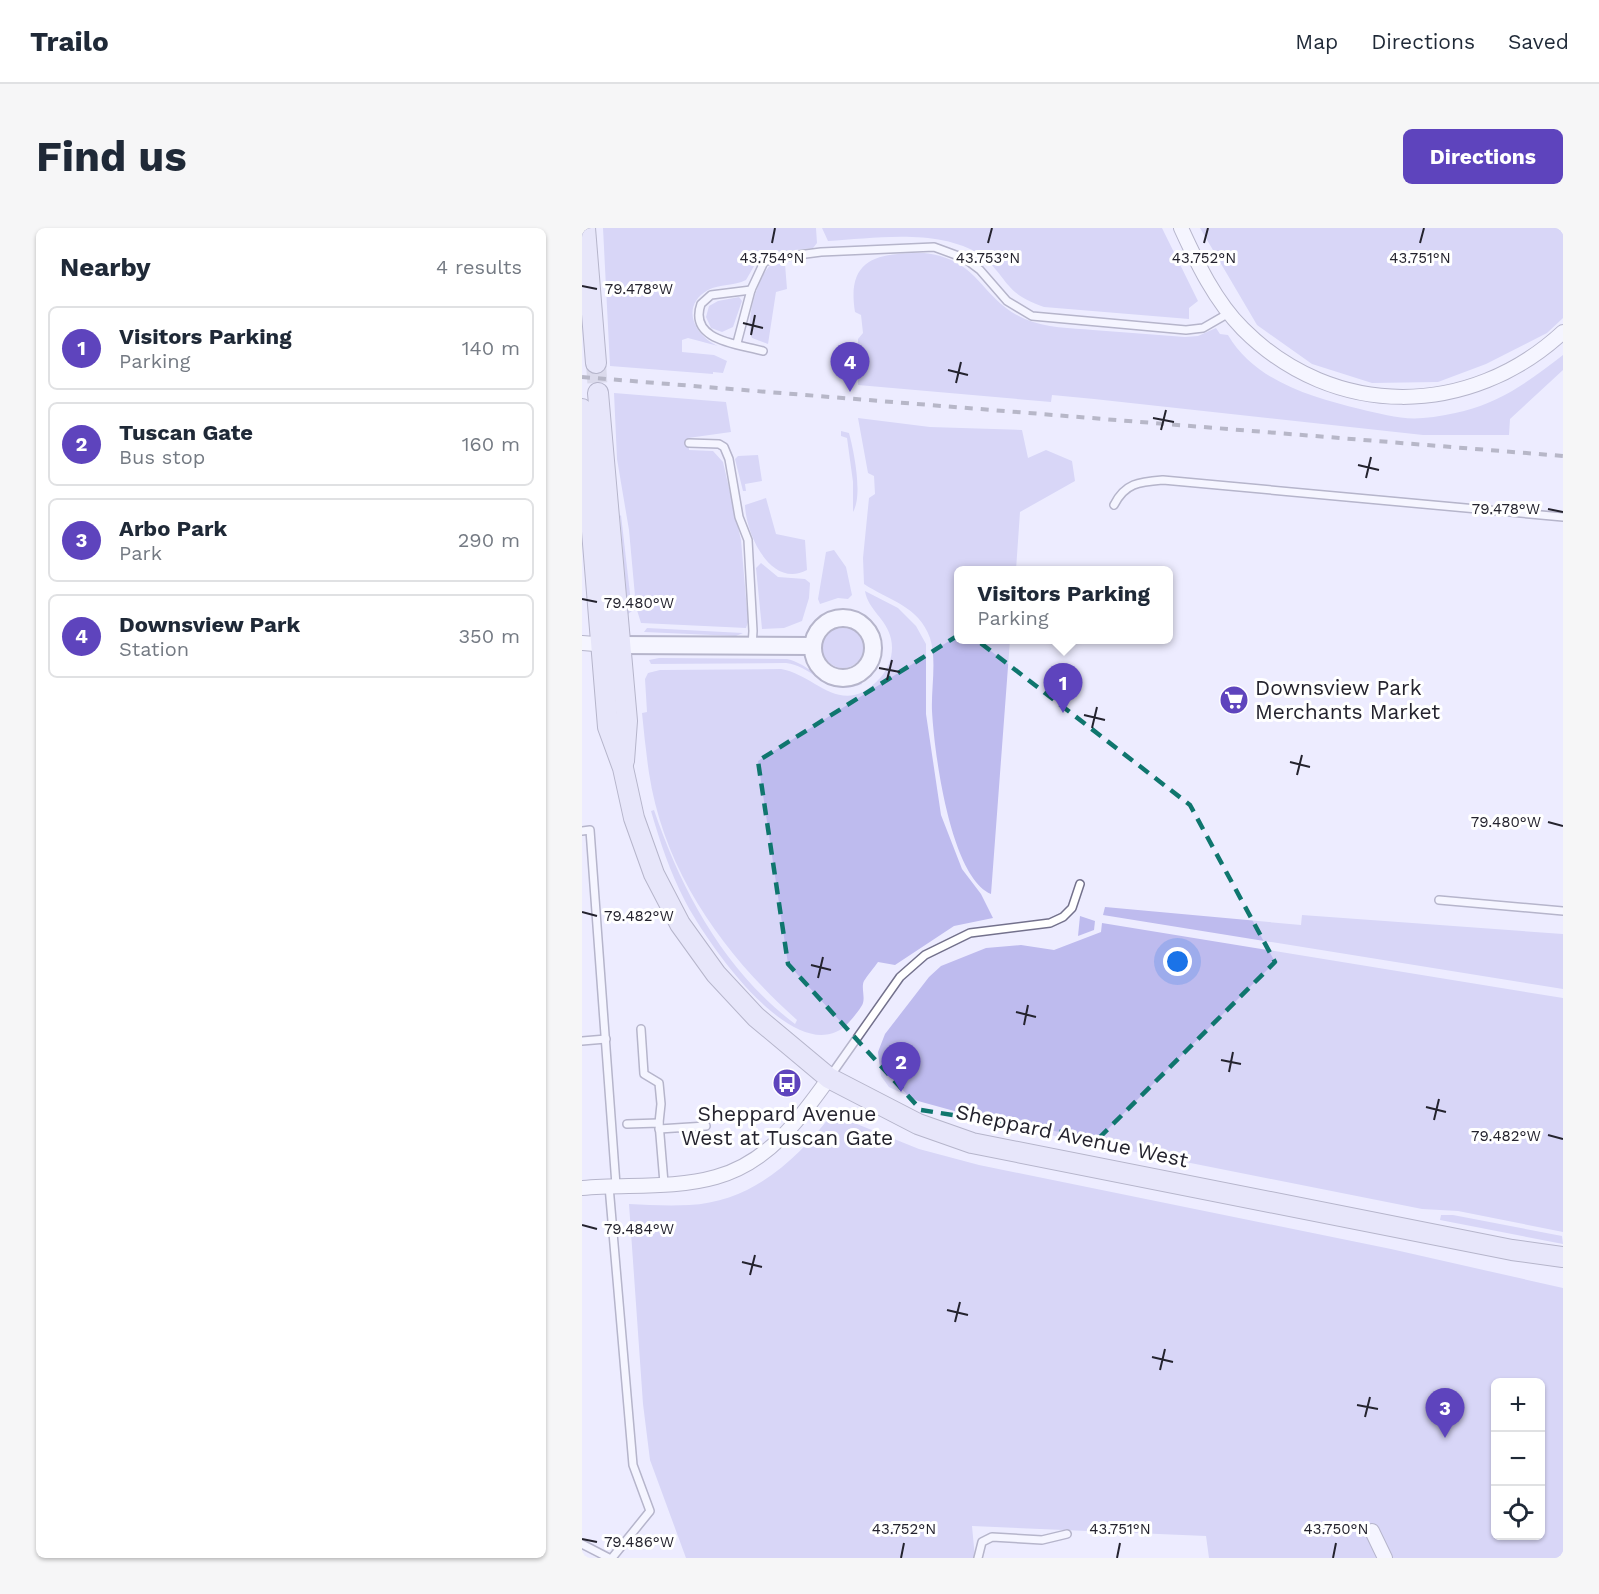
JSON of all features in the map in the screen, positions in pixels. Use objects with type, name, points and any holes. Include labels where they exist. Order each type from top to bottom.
[{"type":"main road","points":[[585,228],[596,363]]},
{"type":"main road","name":"Sheppard Avenue West","points":[[598,393],[627,721],[623,768]]},
{"type":"main road","name":"Sheppard Avenue West","points":[[582,408],[591,644],[608,727],[623,768],[634,818],[654,874],[680,924],[716,974],[756,1017],[829,1078],[918,1124],[972,1143],[1512,1250],[1563,1257]]},
{"type":"main road","name":"Sheppard Avenue West","points":[[1512,1250],[1563,1264]]},
{"type":"street","points":[[1181,228],[1200,268],[1229,313],[1265,349],[1300,370],[1348,390],[1394,397],[1446,394],[1491,381],[1539,354],[1563,332]]},
{"type":"street","points":[[591,644],[813,646]]},
{"type":"street","points":[[582,1188],[664,1184],[717,1177],[749,1163],[793,1126],[829,1078]]},
{"type":"street","points":[[1372,1531],[1385,1558]]},
{"type":"lane","points":[[737,343],[759,267],[775,258],[924,246],[945,249],[964,258],[980,270],[1007,302],[1038,318],[1186,330],[1203,328],[1229,313]]},
{"type":"lane","points":[[751,290],[711,295],[701,304],[698,311],[699,323],[706,333],[763,351]]},
{"type":"lane","points":[[689,443],[718,444],[724,447],[729,459],[740,517],[748,540],[752,646]]},
{"type":"lane","points":[[1114,506],[1121,491],[1141,482],[1163,480],[1563,517]]},
{"type":"lane","points":[[582,831],[590,830],[606,1039],[612,1186],[633,1465],[650,1511],[610,1558],[582,1544]]},
{"type":"lane","points":[[829,1078],[900,977],[924,956],[970,933],[1050,923],[1063,917],[1072,908],[1080,884]]},
{"type":"lane","points":[[1439,900],[1563,911]]},
{"type":"lane","points":[[641,1029],[644,1074],[659,1083],[661,1104],[659,1126],[664,1184]]},
{"type":"lane","points":[[582,1041],[606,1039]]},
{"type":"lane","points":[[627,1124],[706,1126]]},
{"type":"lane","points":[[978,1558],[982,1542],[992,1538],[1042,1540],[1067,1534]]},
{"type":"highlighted area","points":[[965,631],[1190,805],[1275,962],[1099,1138],[921,1110],[788,964],[758,761]]},
{"type":"shaded area","points":[[603,228],[816,228],[817,243],[813,248],[767,253],[757,261],[746,280],[713,288],[699,297],[694,304],[693,312],[697,328],[702,335],[718,346],[688,338],[682,340],[682,352],[714,355],[727,361],[723,373],[713,372],[713,374],[610,366]]},
{"type":"shaded area","points":[[822,228],[1162,228],[1198,301],[1189,308],[1189,319],[1044,307],[1031,302],[1013,290],[981,255],[964,247],[946,241],[907,237],[828,241]]},
{"type":"shaded area","points":[[1200,228],[1563,228],[1563,318],[1547,333],[1486,364],[1438,382],[1372,383],[1312,364],[1257,325]]},
{"type":"shaded area","points":[[924,253],[958,263],[998,302],[1010,311],[1033,322],[1067,328],[1185,337],[1198,336],[1216,328],[1220,334],[1228,335],[1239,351],[1253,364],[1286,385],[1322,399],[1392,416],[1428,418],[1478,407],[1516,388],[1563,355],[1563,370],[1510,419],[1509,435],[1423,435],[1052,395],[1051,402],[858,385],[858,339],[863,333],[861,315],[855,312],[854,294],[856,280],[861,269],[880,257],[893,254]]},
{"type":"shaded area","points":[[772,264],[785,264],[787,289],[776,292],[768,344],[752,338],[750,322],[757,288]]},
{"type":"shaded area","points":[[739,297],[742,301],[733,327],[722,332],[711,328],[706,317],[709,306],[718,301]]},
{"type":"shaded area","points":[[614,393],[726,402],[731,432],[688,438],[689,450],[713,451],[723,462],[741,540],[748,622],[746,628],[641,623],[636,607],[629,530],[617,459]]},
{"type":"shaded area","points":[[858,418],[930,427],[1022,430],[1028,458],[1046,450],[1072,461],[1075,481],[1020,512],[1016,566],[954,566],[954,644],[1010,644],[991,894],[977,883],[965,864],[947,811],[933,729],[933,655],[930,638],[925,627],[911,611],[864,584],[863,558],[869,498],[875,494],[874,476],[868,473]]},
{"type":"shaded area","points":[[841,431],[849,433],[855,462],[857,495],[853,512],[853,482],[847,438],[841,436]]},
{"type":"shaded area","points":[[758,455],[762,481],[745,484],[746,491],[743,491],[735,459],[738,456]]},
{"type":"shaded area","points":[[766,498],[776,534],[805,540],[807,570],[794,574],[782,572],[772,566],[756,544],[746,517],[745,505]]},
{"type":"shaded area","points":[[620,516],[632,611],[628,614]]},
{"type":"shaded area","points":[[834,550],[846,567],[852,595],[848,599],[838,598],[820,604],[818,599],[826,552]]},
{"type":"shaded area","points":[[761,563],[778,577],[805,579],[810,583],[809,598],[802,621],[784,628],[762,629],[756,568]]},
{"type":"shaded area","points":[[865,591],[898,608],[916,626],[926,644],[926,714],[941,815],[962,869],[981,894],[993,918],[954,926],[895,965],[878,962],[864,981],[863,1003],[851,1020],[843,1028],[822,1035],[799,1029],[775,1014],[751,993],[710,942],[685,901],[666,857],[651,811],[654,810],[678,870],[708,928],[747,979],[795,1024],[797,1020],[745,968],[722,939],[683,878],[668,844],[657,809],[648,766],[642,713],[647,712],[645,679],[648,673],[660,670],[781,669],[794,673],[830,692],[842,695],[854,695],[867,690],[887,669],[892,654],[892,644],[886,626],[870,604]]},
{"type":"shaded area","points":[[843,626],[858,632],[864,647],[858,662],[843,668],[828,662],[822,647],[828,632]]},
{"type":"shaded area","points":[[647,628],[743,633],[736,636],[644,632]]},
{"type":"shaded area","points":[[659,658],[787,659],[840,685],[850,685],[861,681],[862,684],[850,688],[839,688],[822,681],[806,670],[786,663],[651,664],[649,660]]},
{"type":"shaded area","points":[[1105,907],[1301,925],[1302,915],[1563,934],[1563,989],[1103,915]]},
{"type":"shaded area","points":[[1080,916],[1095,921],[1094,930],[1078,936]]},
{"type":"shaded area","points":[[1102,923],[1563,998],[1563,1232],[1458,1211],[1422,1209],[1020,1129],[918,1101],[889,1087],[881,1076],[878,1052],[885,1034],[929,977],[941,966],[986,948],[1021,945],[1054,950],[1101,932]]},
{"type":"shaded area","points":[[832,1114],[919,1149],[979,1165],[1391,1249],[1563,1288],[1563,1558],[1209,1558],[1206,1536],[972,1526],[975,1558],[686,1558],[650,1460],[643,1404],[629,1204],[689,1205],[732,1196],[770,1176],[803,1148]]},
{"type":"shaded area","points":[[1441,1215],[1453,1215],[1562,1236],[1563,1244],[1440,1220]]},
{"type":"tunnel","points":[[596,363],[598,393]]},
{"type":"railway","points":[[582,377],[1563,456]]},
{"type":"place","name":"Downsview Park","points":[[850,392]]},
{"type":"place","name":"Downsview Park Merchants Market","points":[[1234,700]]},
{"type":"place","name":"Visitors Parking","points":[[1063,713]]},
{"type":"place","name":"Sheppard Avenue West at Tuscan Gate","points":[[787,1083]]},
{"type":"place","name":"Tuscan Gate","points":[[901,1092]]},
{"type":"place","name":"Arbo Park","points":[[1445,1438]]}]
